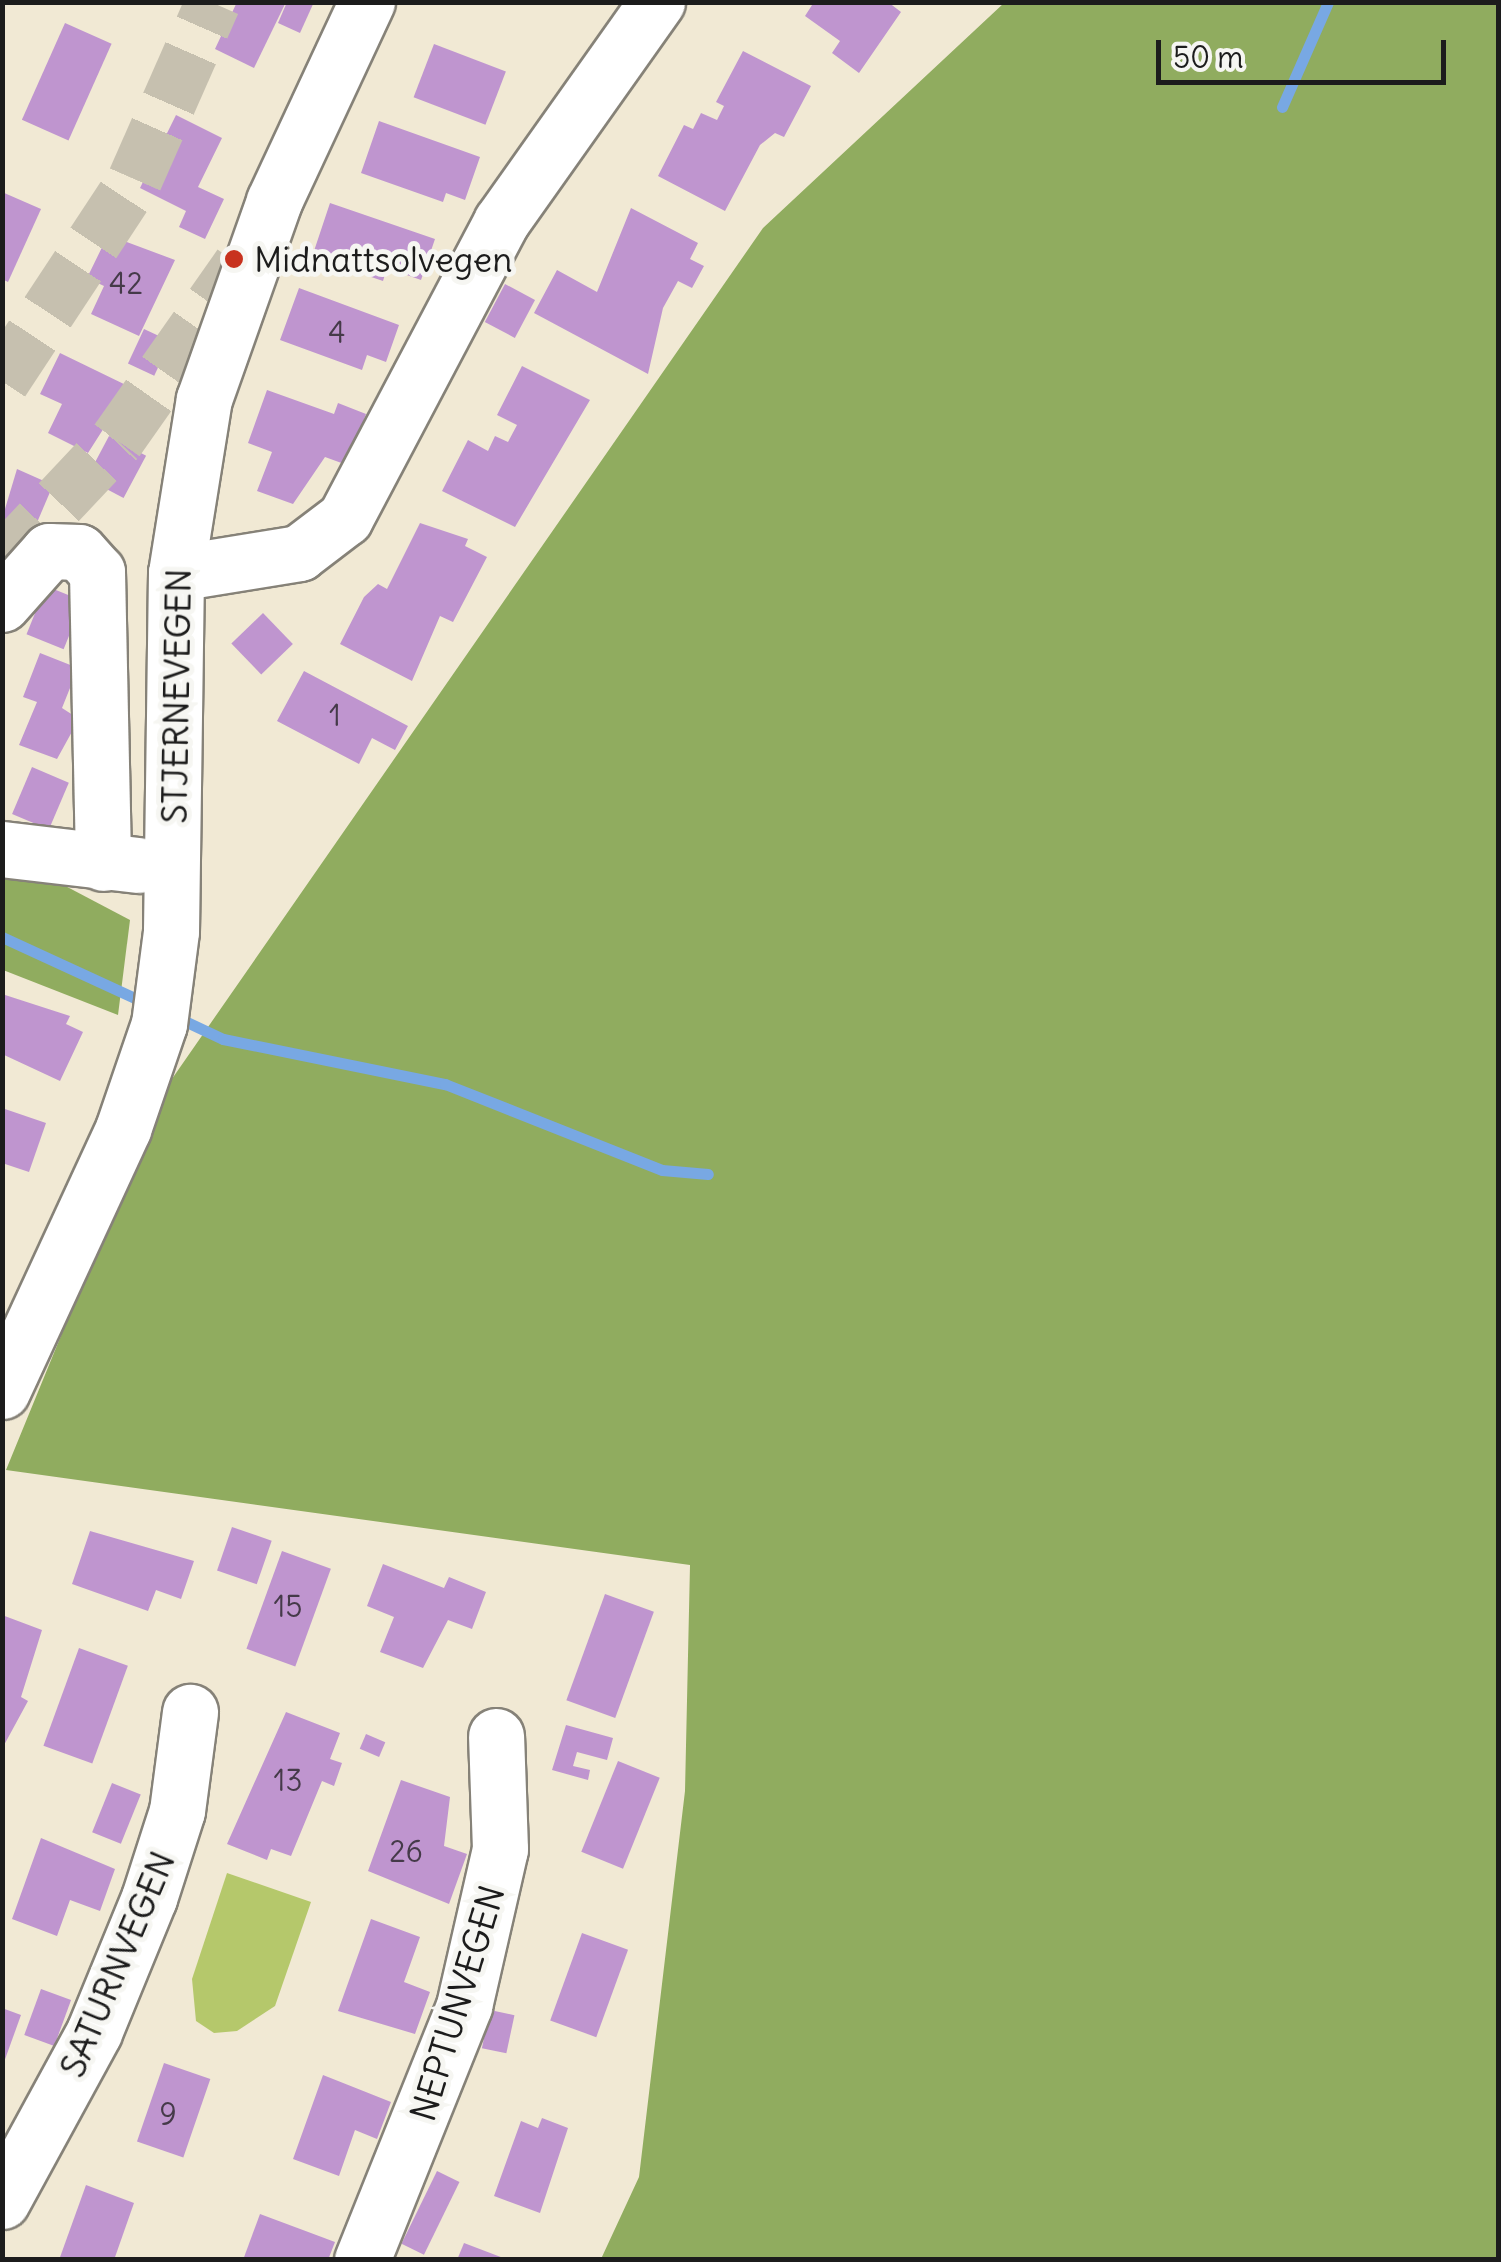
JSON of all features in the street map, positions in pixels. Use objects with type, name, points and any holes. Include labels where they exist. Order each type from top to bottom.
[{"type":"street","name":"STJERNEVEGEN","points":[[2,1392],[149,1059],[169,969],[176,573],[220,341],[367,2]]},
{"type":"street","points":[[176,573],[298,553],[345,518],[501,222],[657,2]]},
{"type":"street","points":[[2,604],[49,551],[79,552],[97,572],[103,864]]},
{"type":"street","points":[[2,850],[103,864],[171,867]]},
{"type":"street","name":"SATURNVEGEN","points":[[2,2201],[136,1934],[171,1836],[190,1712]]},
{"type":"street","name":"NEPTUNVEGEN","points":[[362,2260],[464,2006],[500,1849],[496,1736]]},
{"type":"green space","points":[[1004,3],[1498,3],[1498,2259],[601,2259],[639,2177],[685,1791],[690,1565],[6,1470],[158,1099],[763,228]]},
{"type":"green space","points":[[2,866],[35,870],[130,920],[118,1015],[3,970]]},
{"type":"green space","points":[[227,1873],[311,1902],[275,2006],[237,2031],[214,2033],[196,2021],[192,1979]]},
{"type":"building","points":[[237,2],[285,4],[254,68],[215,49]]},
{"type":"building","points":[[287,2],[314,2],[300,33],[278,23]]},
{"type":"building","points":[[814,2],[888,2],[901,12],[859,73],[832,53],[840,41],[805,16]]},
{"type":"building","points":[[65,23],[112,44],[68,141],[22,120]]},
{"type":"building","points":[[434,44],[506,72],[485,125],[414,97]]},
{"type":"building","points":[[743,51],[811,86],[784,137],[775,133],[760,145],[725,211],[658,176],[684,125],[693,129],[701,113],[717,120],[724,106],[716,102]]},
{"type":"building","points":[[176,115],[222,138],[198,187],[224,199],[205,239],[179,227],[186,211],[140,188]]},
{"type":"building","points":[[379,121],[480,157],[465,200],[446,193],[443,202],[361,173]]},
{"type":"building","points":[[2,192],[41,209],[8,282],[2,279]]},
{"type":"building","points":[[330,203],[435,239],[421,280],[387,268],[383,281],[312,257]]},
{"type":"building","points":[[631,208],[698,243],[690,259],[704,266],[692,288],[678,281],[663,308],[648,374],[534,313],[557,270],[597,292]]},
{"type":"building","points":[[108,235],[175,260],[139,336],[91,314],[104,286],[87,278]]},
{"type":"building","points":[[505,284],[535,300],[515,338],[485,322]]},
{"type":"building","points":[[299,288],[399,325],[386,362],[367,355],[362,370],[280,340]]},
{"type":"building","points":[[144,329],[170,341],[154,376],[128,363]]},
{"type":"building","points":[[60,353],[130,387],[88,453],[48,433],[62,404],[40,394]]},
{"type":"building","points":[[522,366],[590,400],[515,527],[442,491],[468,440],[488,451],[495,436],[508,442],[517,425],[497,415]]},
{"type":"building","points":[[267,390],[334,414],[338,403],[366,414],[347,465],[325,457],[293,504],[257,491],[272,452],[248,443]]},
{"type":"building","points":[[109,436],[146,456],[124,498],[86,478]]},
{"type":"building","points":[[17,469],[53,485],[33,532],[2,519]]},
{"type":"building","points":[[420,523],[468,539],[465,546],[487,557],[453,622],[440,616],[412,681],[340,644],[364,597],[378,584],[387,589]]},
{"type":"building","points":[[2,534],[15,547],[7,566],[2,564]]},
{"type":"building","points":[[46,586],[83,601],[64,649],[27,634]]},
{"type":"building","points":[[263,613],[293,644],[261,674],[231,644]]},
{"type":"building","points":[[40,653],[78,668],[62,708],[79,719],[57,759],[19,745],[37,702],[23,697]]},
{"type":"building","points":[[304,671],[408,726],[395,750],[372,738],[359,764],[277,721]]},
{"type":"building","points":[[32,767],[69,783],[49,830],[12,814]]},
{"type":"building","points":[[2,994],[70,1016],[66,1024],[83,1032],[60,1081],[2,1054]]},
{"type":"building","points":[[2,1108],[46,1123],[29,1172],[2,1163]]},
{"type":"building","points":[[232,1527],[272,1541],[257,1584],[217,1570]]},
{"type":"building","points":[[90,1531],[194,1561],[181,1599],[156,1590],[148,1611],[72,1584]]},
{"type":"building","points":[[282,1551],[331,1569],[295,1667],[246,1649]]},
{"type":"building","points":[[383,1564],[444,1588],[449,1577],[486,1592],[472,1629],[448,1620],[423,1668],[380,1652],[394,1617],[367,1606]]},
{"type":"building","points":[[605,1594],[654,1612],[615,1718],[566,1700]]},
{"type":"building","points":[[2,1615],[42,1630],[21,1697],[28,1701],[3,1747]]},
{"type":"building","points":[[79,1648],[128,1666],[92,1764],[43,1746]]},
{"type":"building","points":[[286,1712],[340,1733],[330,1759],[342,1763],[334,1786],[322,1781],[291,1856],[271,1849],[267,1860],[227,1844]]},
{"type":"building","points":[[566,1725],[613,1738],[607,1760],[577,1752],[573,1766],[590,1770],[588,1780],[552,1770]]},
{"type":"building","points":[[366,1734],[385,1742],[379,1757],[360,1749]]},
{"type":"building","points":[[618,1761],[660,1778],[623,1869],[581,1852]]},
{"type":"building","points":[[401,1780],[450,1797],[444,1846],[467,1854],[449,1904],[368,1871]]},
{"type":"building","points":[[112,1783],[141,1795],[121,1844],[92,1832]]},
{"type":"building","points":[[41,1838],[115,1869],[100,1911],[70,1900],[57,1936],[12,1919]]},
{"type":"building","points":[[371,1919],[420,1937],[404,1982],[430,1992],[415,2034],[338,2011]]},
{"type":"building","points":[[582,1933],[628,1950],[596,2037],[550,2020]]},
{"type":"building","points":[[41,1989],[71,2000],[54,2046],[24,2035]]},
{"type":"building","points":[[2,2008],[21,2015],[3,2065],[2,2065]]},
{"type":"building","points":[[490,2010],[514,2015],[506,2053],[482,2048]]},
{"type":"building","points":[[164,2063],[210,2079],[183,2157],[137,2141]]},
{"type":"building","points":[[323,2075],[391,2102],[377,2139],[355,2130],[339,2176],[293,2159]]},
{"type":"building","points":[[542,2118],[568,2128],[540,2213],[494,2196],[521,2121],[538,2128]]},
{"type":"building","points":[[437,2171],[459,2182],[424,2255],[401,2244]]},
{"type":"building","points":[[86,2185],[134,2203],[114,2260],[59,2260]]},
{"type":"building","points":[[260,2214],[335,2242],[328,2260],[243,2260]]},
{"type":"building","points":[[464,2243],[506,2259],[506,2260],[457,2260]]},
{"type":"waterway","points":[[1282,107],[1328,2]]},
{"type":"waterway","points":[[2,937],[148,1004]]},
{"type":"waterway","points":[[174,1016],[223,1039],[445,1084],[662,1170],[708,1174]]},
{"type":"tunnel","points":[[2,381],[135,179],[213,2]]},
{"type":"tunnel","points":[[2,562],[117,440],[240,265]]},
{"type":"place","name":"Midnattsolvegen","points":[[234,259]]}]
